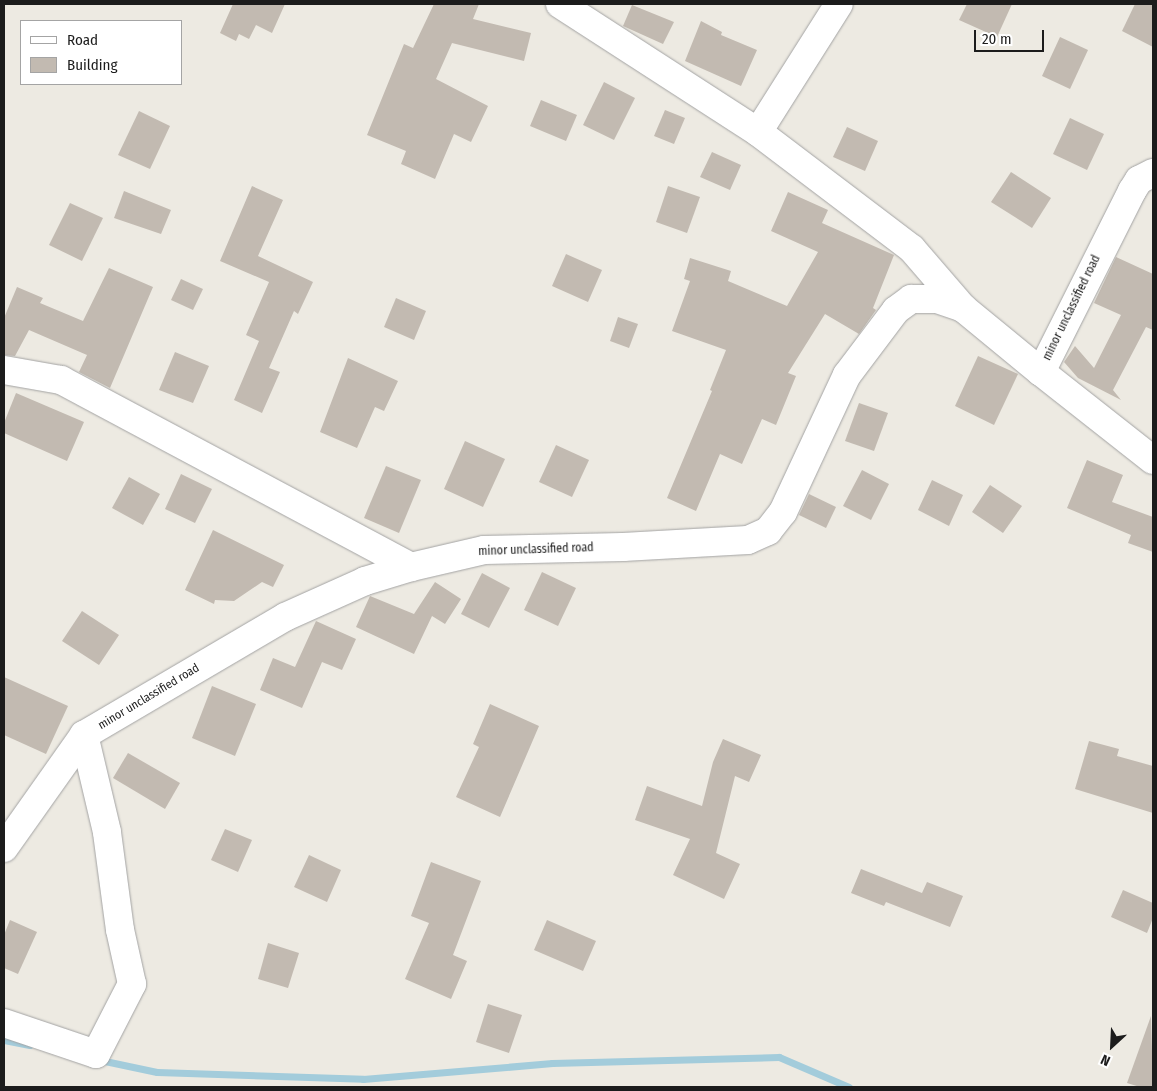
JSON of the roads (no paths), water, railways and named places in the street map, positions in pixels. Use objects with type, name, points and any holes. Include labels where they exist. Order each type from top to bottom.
[{"type":"street","points":[[560,4],[758,132],[912,249],[962,308]]},
{"type":"street","points":[[758,132],[839,4]]},
{"type":"street","name":"minor unclassified road","points":[[4,1023],[96,1054],[132,984],[120,930],[107,832],[84,735],[285,617],[365,581],[410,567],[484,550],[623,547],[748,540],[768,531],[783,512],[847,375],[896,310],[911,299],[937,299],[962,308],[1041,372],[1132,191],[1139,180],[1153,173]]},
{"type":"street","points":[[4,370],[62,380],[410,567]]},
{"type":"street","points":[[1041,372],[1153,460]]},
{"type":"street","points":[[4,848],[84,735]]},
{"type":"waterway","points":[[4,1040],[30,1045]]},
{"type":"waterway","points":[[100,1060],[157,1072],[363,1079],[552,1063],[779,1057],[849,1087]]}]
